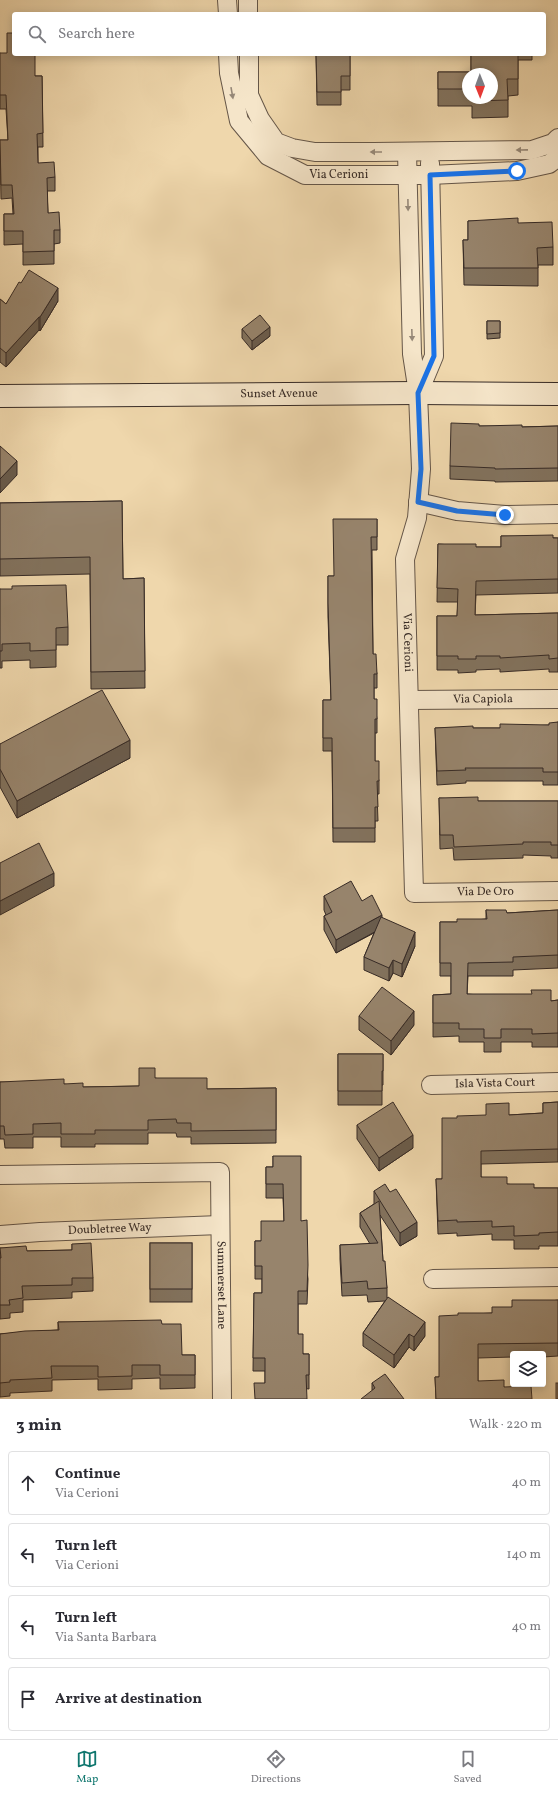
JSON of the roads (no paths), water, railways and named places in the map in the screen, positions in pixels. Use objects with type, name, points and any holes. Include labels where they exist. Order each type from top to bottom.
[{"type":"main road","name":"Sunset Avenue","points":[[0,396],[418,393],[558,394]]},
{"type":"street","points":[[227,0],[228,12]]},
{"type":"street","points":[[248,0],[248,12]]},
{"type":"street","name":"Via Cerioni","points":[[228,56],[228,73],[239,121],[268,156],[305,175],[430,175],[517,171],[549,164],[558,157]]},
{"type":"street","name":"Via Cerioni","points":[[249,56],[249,95],[260,118],[276,142],[292,148],[315,152],[532,150],[553,143],[558,138]]},
{"type":"street","name":"Via Cerioni","points":[[407,152],[412,354],[418,393],[421,469],[417,518],[405,559],[414,893]]},
{"type":"street","name":"Via Cerioni","points":[[418,393],[434,356],[430,152]]},
{"type":"street","points":[[418,502],[457,511],[505,515],[558,514]]},
{"type":"street","name":"Via Capiola","points":[[409,700],[558,699]]},
{"type":"street","name":"Via De Oro","points":[[414,893],[558,891]]},
{"type":"street","name":"Isla Vista Court","points":[[431,1085],[558,1082]]},
{"type":"street","name":"Summerset Lane","points":[[0,1175],[220,1172],[222,1399]]},
{"type":"street","name":"Doubletree Way","points":[[0,1235],[220,1225]]},
{"type":"street","points":[[433,1279],[558,1277]]}]
